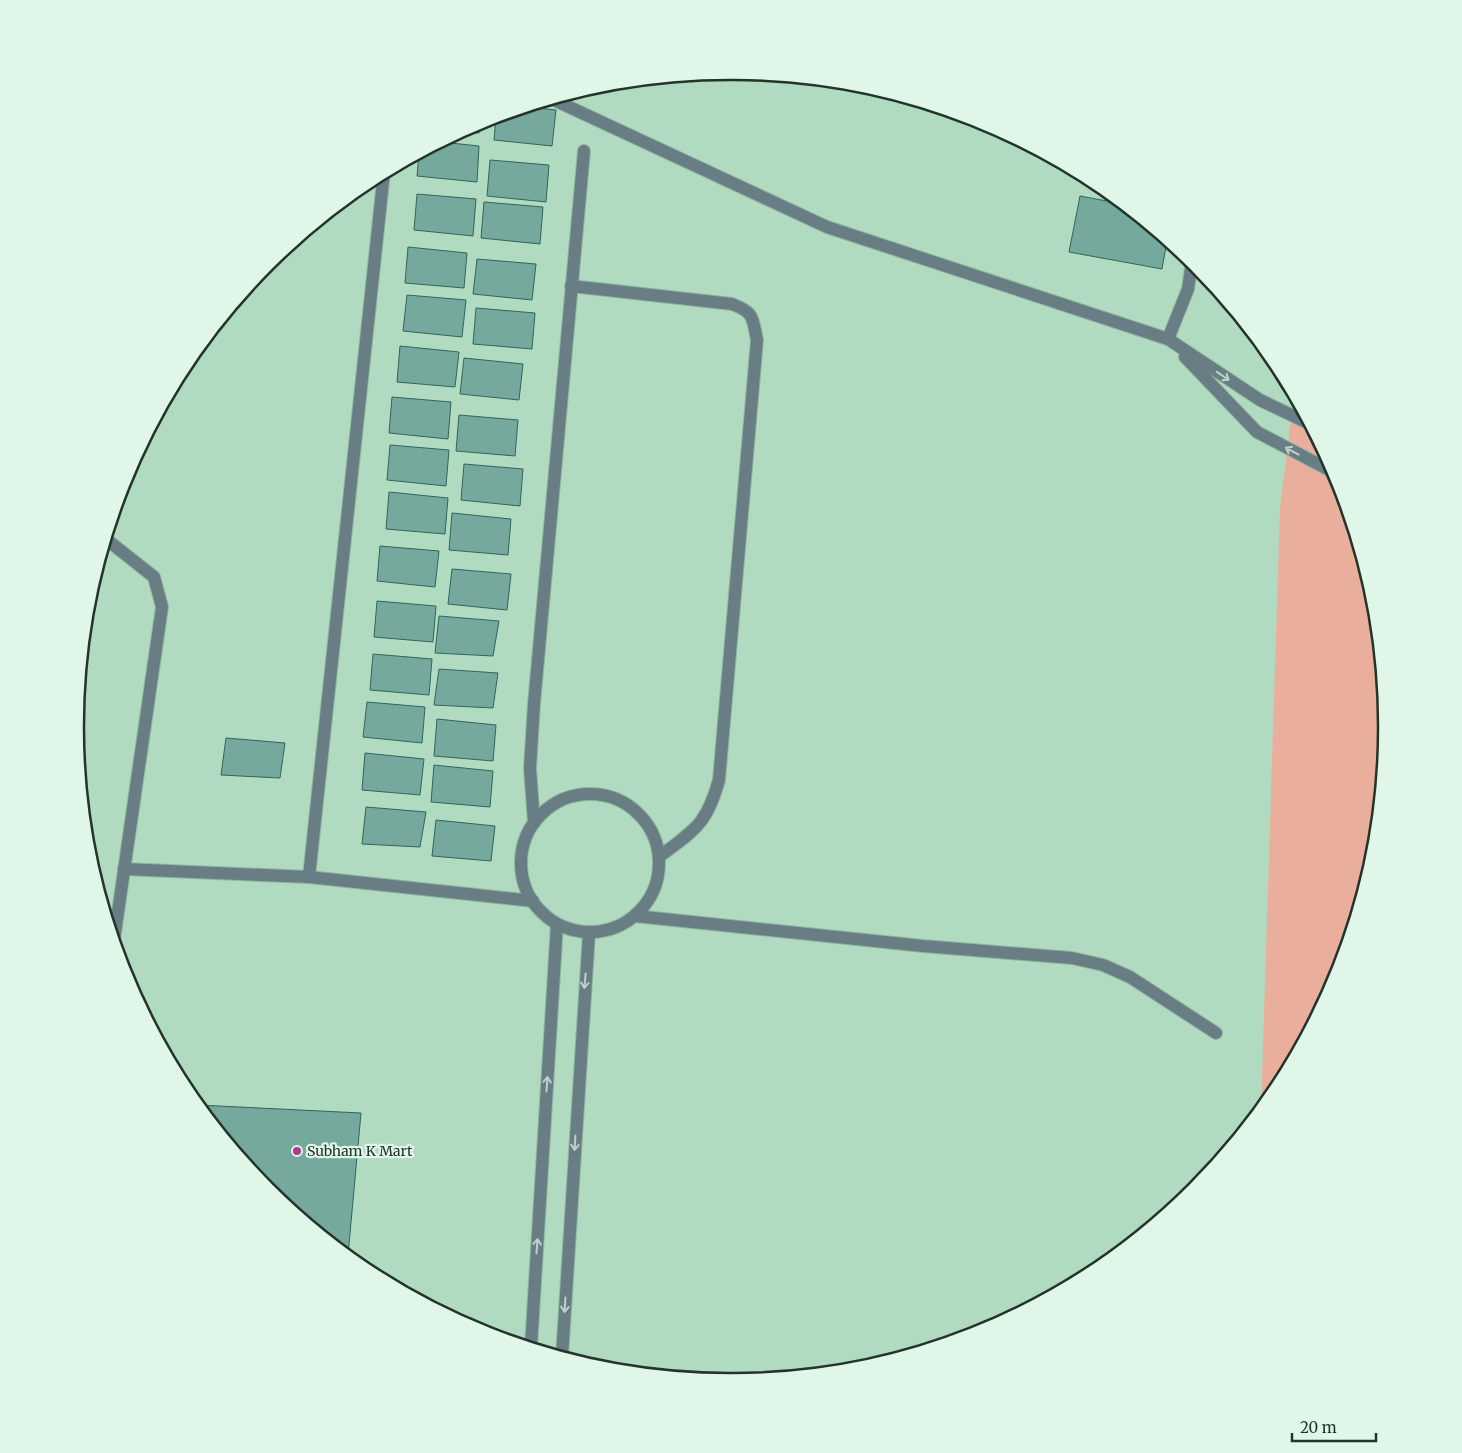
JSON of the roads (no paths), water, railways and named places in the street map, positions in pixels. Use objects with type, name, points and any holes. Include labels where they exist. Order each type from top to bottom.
[{"type":"street","points":[[561,103],[827,227],[1168,339],[1260,400],[1299,419]]},
{"type":"street","points":[[534,823],[530,768],[534,713],[584,151]]},
{"type":"street","points":[[309,877],[383,182]]},
{"type":"street","points":[[1168,339],[1188,289],[1191,272]]},
{"type":"street","points":[[571,286],[732,304],[747,309],[752,317],[757,340],[719,780],[711,807],[699,826],[659,856]]},
{"type":"street","points":[[1168,339],[1257,432],[1322,466]]},
{"type":"street","points":[[111,544],[154,577],[162,607],[116,925]]},
{"type":"street","points":[[592,795],[608,797],[624,803],[637,813],[648,826],[659,856],[659,873],[655,889],[646,904],[635,916],[621,925],[589,932],[572,930],[557,924],[544,914],[533,901],[525,886],[521,870],[526,838],[534,823],[546,811],[575,796],[592,795]]},
{"type":"street","points":[[124,869],[309,877],[533,901]]},
{"type":"street","points":[[635,916],[923,946],[1072,958],[1103,964],[1130,977],[1216,1033]]},
{"type":"street","points":[[531,1341],[557,924]]},
{"type":"street","points":[[562,1351],[589,932]]},
{"type":"place","name":"Subham K Mart","points":[[297,1151]]}]
